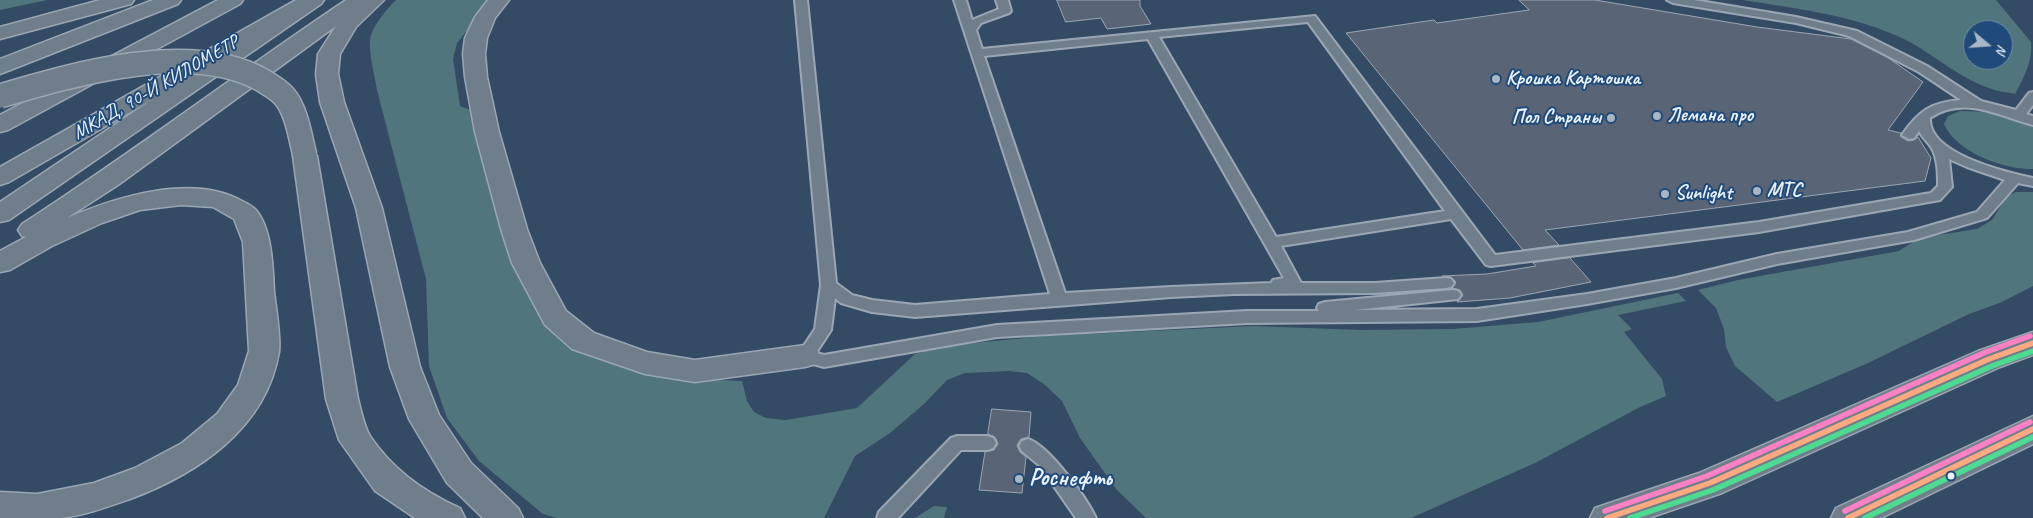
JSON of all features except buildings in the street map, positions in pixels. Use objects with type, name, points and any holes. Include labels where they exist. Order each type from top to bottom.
[{"type":"main road","points":[[0,33],[124,0]]},
{"type":"main road","points":[[0,67],[171,0]]},
{"type":"main road","name":"МКАД, 90-Й КИЛОМЕТР","points":[[0,125],[233,0]]},
{"type":"main road","points":[[0,214],[313,0]]},
{"type":"main road","name":"МКАД, 90-Й КИЛОМЕТР","points":[[0,177],[313,0]]},
{"type":"main road","points":[[0,250],[109,179],[292,46],[362,0]]},
{"type":"main road","points":[[374,0],[348,23],[330,54],[327,74],[332,102],[369,208],[405,367],[425,419],[460,473],[506,518]]},
{"type":"main road","points":[[499,0],[485,17],[476,38],[474,54],[476,77],[487,132],[514,229],[526,263],[554,318],[583,341],[645,363],[695,371],[805,356]]},
{"type":"main road","points":[[0,96],[63,77],[128,66],[184,62],[228,66],[261,77],[286,98],[297,122],[305,156],[342,399],[355,440],[387,481],[430,510],[448,518]]},
{"type":"main road","points":[[0,263],[76,224],[136,202],[181,197],[218,199],[245,214],[257,242],[264,351],[252,389],[228,423],[194,452],[147,478],[95,497],[37,508],[0,506]]},
{"type":"main road","points":[[1607,518],[1710,483],[1989,359],[2033,343]]},
{"type":"main road","points":[[1848,518],[2033,429]]},
{"type":"lane","points":[[801,0],[830,285],[823,330],[805,356],[824,361],[997,332],[1247,316],[1477,315],[1667,285],[1777,259],[1910,237],[1982,215],[2014,179]]},
{"type":"lane","points":[[960,0],[1059,298]]},
{"type":"lane","points":[[970,30],[977,21],[1006,11],[1002,0]]},
{"type":"lane","points":[[1673,0],[1796,20],[1853,33],[1923,69],[1978,105]]},
{"type":"lane","points":[[978,53],[1311,18],[1455,214],[1492,261],[1758,227],[1935,197],[1945,187],[1944,165],[1938,144]]},
{"type":"lane","points":[[1152,35],[1294,282],[1234,289]]},
{"type":"lane","points":[[2019,115],[2033,96]]},
{"type":"lane","points":[[1909,135],[1933,108],[1954,104],[1978,105],[2019,115],[2033,121]]},
{"type":"lane","points":[[1924,116],[1924,128],[1938,144],[1960,159],[1987,172],[2033,182]]},
{"type":"lane","points":[[1271,243],[1455,214]]},
{"type":"lane","points":[[830,285],[848,299],[872,306],[915,311],[1059,298],[1234,289],[1449,289],[1247,316]]},
{"type":"lane","points":[[1989,359],[2033,338]]},
{"type":"lane","points":[[886,518],[957,443],[986,443]]},
{"type":"lane","points":[[1028,446],[1046,461],[1087,518]]},
{"type":"green space","points":[[0,0],[47,0],[0,10]]},
{"type":"green space","points":[[396,0],[491,0],[457,43],[453,59],[460,106],[478,113],[498,223],[526,292],[553,330],[584,353],[627,368],[696,379],[742,381],[747,401],[754,412],[766,418],[786,420],[857,408],[915,354],[942,346],[1046,336],[1253,326],[1361,330],[1453,329],[1538,322],[1678,293],[1686,301],[1618,315],[1632,329],[1624,332],[1662,379],[1666,396],[1640,407],[1535,463],[1411,518],[1146,518],[1117,490],[1080,438],[1062,401],[1044,384],[1027,373],[1009,371],[965,373],[947,380],[924,404],[890,433],[855,456],[824,518],[557,518],[543,514],[479,461],[447,418],[429,366],[426,279],[377,90],[371,55],[370,41],[373,30]]},
{"type":"green space","points":[[1743,0],[1996,0],[2013,20],[1963,20],[1963,70],[2013,70],[2013,20],[2031,42],[2031,56],[2025,75],[2015,94],[1995,90],[1980,85],[1958,73],[1917,46],[1887,31],[1867,24],[1805,10]]},
{"type":"green space","points":[[1960,111],[1998,115],[2016,119],[2033,127],[2033,169],[2021,169],[1995,163],[1970,151],[1959,143],[1944,124],[1948,116]]},
{"type":"green space","points":[[2016,192],[2033,192],[2033,286],[2002,302],[1969,314],[1868,363],[1777,402],[1735,366],[1726,347],[1724,329],[1716,308],[1698,290],[1738,280],[1899,251],[1919,238],[1977,229],[1992,220],[2007,196]]},
{"type":"green space","points":[[934,506],[947,507],[944,518],[915,518]]},
{"type":"transit line","points":[[1605,511],[1707,476],[1986,352],[2030,336]]},
{"type":"transit line","points":[[1607,518],[1710,483],[1989,359],[2033,343]]},
{"type":"transit line","points":[[1630,518],[1713,490],[1992,366],[2033,351]]},
{"type":"transit line","points":[[1845,511],[2030,422]]},
{"type":"transit line","points":[[1848,518],[2033,429]]},
{"type":"transit line","points":[[1865,518],[2033,437]]},
{"type":"place","name":"Крошка Картошка","points":[[1496,79]]},
{"type":"place","name":"Лемана про","points":[[1657,116]]},
{"type":"place","name":"Пол Страны","points":[[1611,118]]},
{"type":"place","name":"МТС","points":[[1757,191]]},
{"type":"place","name":"Sunlight","points":[[1665,194]]},
{"type":"place","name":"Роснефть","points":[[1019,479]]}]
